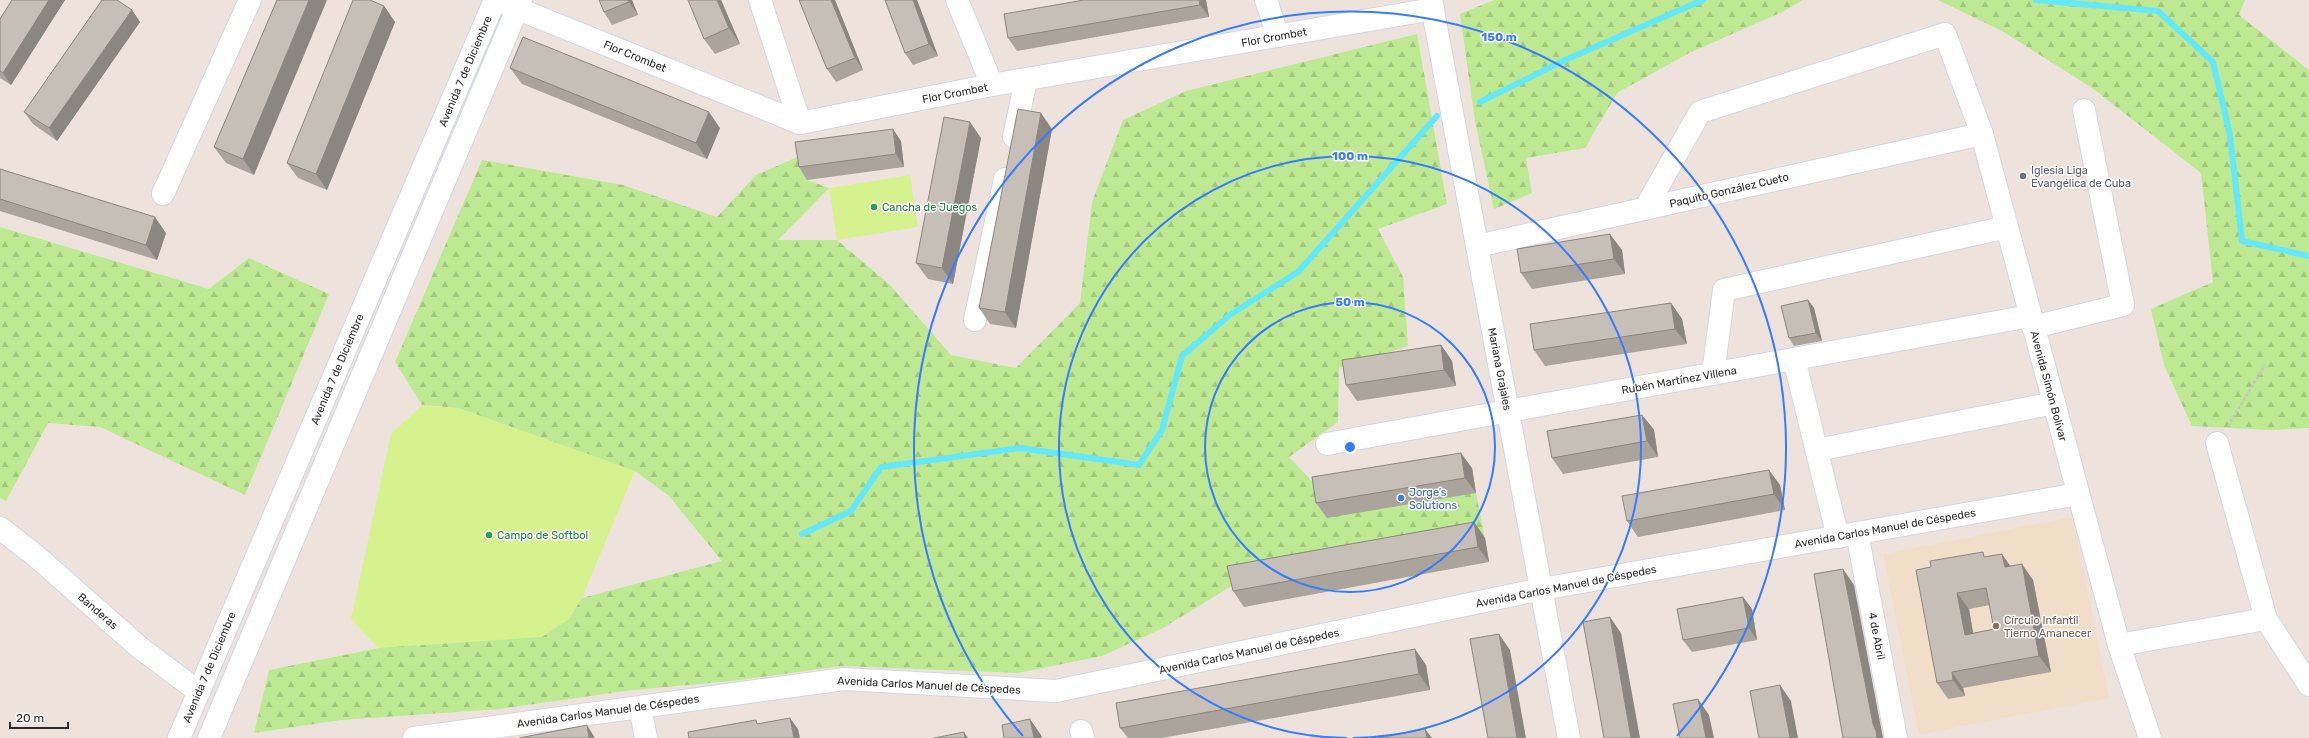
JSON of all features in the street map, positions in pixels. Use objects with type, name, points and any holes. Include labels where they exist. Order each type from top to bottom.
[{"type":"street","points":[[163,194],[250,0]]},
{"type":"street","name":"Flor Crombet","points":[[496,0],[519,4],[800,124],[992,86],[1278,36],[1432,5]]},
{"type":"street","name":"Avenida 7 de Diciembre","points":[[179,738],[496,0]]},
{"type":"street","points":[[760,0],[800,124]]},
{"type":"street","points":[[957,0],[992,86]]},
{"type":"street","points":[[1266,0],[1278,36]]},
{"type":"street","points":[[209,738],[519,4]]},
{"type":"street","name":"Mariana Grajales","points":[[1432,5],[1569,738]]},
{"type":"street","name":"Avenida Simón Bolívar","points":[[1644,209],[1700,112],[1945,34],[1982,134],[2119,645],[2150,738]]},
{"type":"street","points":[[975,320],[1026,80]]},
{"type":"street","name":"Rubén Martínez Villena","points":[[1327,444],[1794,359],[2123,305],[2084,110]]},
{"type":"street","name":"Paquito González Cueto","points":[[1477,246],[1982,134]]},
{"type":"street","points":[[1713,374],[1724,290],[2007,228]]},
{"type":"street","name":"4 de Abril","points":[[1794,359],[1817,450],[1848,535],[1896,738]]},
{"type":"street","points":[[1817,450],[2054,403]]},
{"type":"street","points":[[2217,443],[2266,618],[2309,685]]},
{"type":"street","name":"Avenida Carlos Manuel de Céspedes","points":[[414,738],[844,679],[1056,691],[1542,590],[2078,494]]},
{"type":"street","name":"Banderas","points":[[0,528],[36,556],[139,646],[199,692]]},
{"type":"street","points":[[2119,645],[2266,618]]},
{"type":"street","points":[[640,707],[646,738]]},
{"type":"path","points":[[2217,443],[2265,365]]},
{"type":"shaded area","name":"Círculo Infantil Tierno Amanecer","points":[[2073,517],[2109,698],[1919,735],[1883,554]]},
{"type":"green space","points":[[1494,0],[1803,0],[1782,12],[1689,53],[1617,93],[1585,148],[1526,158],[1532,193],[1494,209],[1475,121],[1460,14]]},
{"type":"green space","points":[[1938,0],[2245,0],[2239,15],[2309,70],[2309,428],[2270,430],[2192,426],[2164,365],[2151,309],[2213,282],[2201,173],[2092,88],[2002,31]]},
{"type":"green space","points":[[1417,34],[1447,204],[1378,229],[1403,277],[1408,346],[1339,368],[1338,422],[1289,457],[1323,493],[1476,493],[1485,538],[1238,582],[1163,628],[1102,656],[1018,673],[842,666],[732,681],[633,690],[500,709],[341,720],[254,733],[269,670],[379,648],[568,620],[582,598],[722,561],[669,496],[635,471],[458,408],[422,405],[395,362],[482,160],[623,185],[717,217],[756,175],[804,154],[807,180],[829,188],[778,240],[837,240],[890,285],[951,355],[1016,368],[1080,303],[1092,202],[1123,120],[1186,91]]},
{"type":"green space","name":"Cancha de Juegos","points":[[910,175],[918,227],[837,240],[829,188]]},
{"type":"green space","points":[[0,227],[209,289],[249,258],[329,294],[245,495],[100,427],[48,423],[6,501],[0,498]]},
{"type":"green space","name":"Campo de Softbol","points":[[422,405],[458,408],[635,471],[582,598],[568,620],[542,637],[378,648],[351,619],[391,434]]},
{"type":"building","points":[[12,0],[49,0],[3,73],[0,71],[0,19]]},
{"type":"building","points":[[102,0],[117,0],[132,10],[49,128],[24,112]]},
{"type":"building","points":[[277,0],[309,0],[243,159],[214,147]]},
{"type":"building","points":[[353,0],[370,0],[384,6],[316,174],[287,163]]},
{"type":"building","points":[[599,0],[628,0],[629,2],[604,12]]},
{"type":"building","points":[[688,0],[717,0],[729,28],[704,39]]},
{"type":"building","points":[[799,0],[831,0],[855,58],[827,69]]},
{"type":"building","points":[[885,0],[913,0],[929,44],[905,53]]},
{"type":"building","points":[[1084,0],[1199,0],[1200,5],[1008,38],[1004,14]]},
{"type":"building","points":[[523,37],[709,112],[696,143],[510,68]]},
{"type":"building","points":[[1018,109],[1041,113],[1005,312],[979,308]]},
{"type":"building","points":[[944,117],[970,122],[942,268],[916,263]]},
{"type":"building","points":[[893,129],[896,154],[799,167],[795,142]]},
{"type":"building","points":[[0,169],[155,217],[146,245],[0,199]]},
{"type":"building","points":[[1610,234],[1614,259],[1521,273],[1517,249]]},
{"type":"building","points":[[1808,300],[1816,333],[1789,338],[1781,306]]},
{"type":"building","points":[[1671,303],[1675,329],[1534,350],[1530,324]]},
{"type":"building","points":[[1441,345],[1444,370],[1346,385],[1342,360]]},
{"type":"building","points":[[1642,415],[1647,441],[1552,458],[1547,431]]},
{"type":"building","points":[[1461,453],[1465,478],[1316,503],[1312,477]]},
{"type":"building","points":[[1769,470],[1774,494],[1627,521],[1622,496]]},
{"type":"building","points":[[1474,522],[1478,547],[1233,591],[1227,566]]},
{"type":"building","points":[[1983,552],[1984,557],[2002,554],[2005,567],[2022,564],[2039,656],[1952,672],[1953,680],[1937,683],[1916,570],[1931,567],[1930,561]],"holes":[[[1986,588],[1994,629],[1965,635],[1957,593]]]},
{"type":"building","points":[[1843,569],[1877,738],[1843,738],[1814,574]]},
{"type":"building","points":[[1743,597],[1749,628],[1683,640],[1677,609]]},
{"type":"building","points":[[1610,617],[1631,738],[1604,738],[1583,622]]},
{"type":"building","points":[[1499,634],[1517,738],[1488,738],[1470,639]]},
{"type":"building","points":[[1415,649],[1419,674],[1120,728],[1116,703]]},
{"type":"building","points":[[1780,685],[1790,738],[1759,738],[1750,691]]},
{"type":"building","points":[[1698,699],[1706,738],[1680,738],[1673,704]]},
{"type":"building","points":[[790,718],[794,738],[689,738],[688,732],[756,720],[757,724]]},
{"type":"building","points":[[1030,719],[1034,738],[1004,738],[1002,725]]},
{"type":"building","points":[[587,725],[589,738],[519,738]]},
{"type":"building","points":[[1425,729],[1427,738],[1378,738]]},
{"type":"building","points":[[964,732],[965,738],[934,738]]},
{"type":"waterway","points":[[1480,102],[1565,60],[1703,0]]},
{"type":"waterway","points":[[2036,0],[2158,11],[2213,62],[2230,135],[2242,241],[2309,256]]},
{"type":"waterway","points":[[802,534],[851,511],[881,467],[1020,448],[1139,465],[1162,430],[1182,356],[1231,314],[1298,272],[1437,116]]},
{"type":"place","name":"Iglesia Liga Evangélica de Cuba","points":[[2023,176]]},
{"type":"place","name":"Cancha de Juegos","points":[[874,207]]},
{"type":"place","name":"Jorge’s Solutions","points":[[1401,498]]},
{"type":"place","name":"Campo de Softbol","points":[[489,535]]},
{"type":"place","name":"Círculo Infantil Tierno Amanecer","points":[[1996,626]]}]
